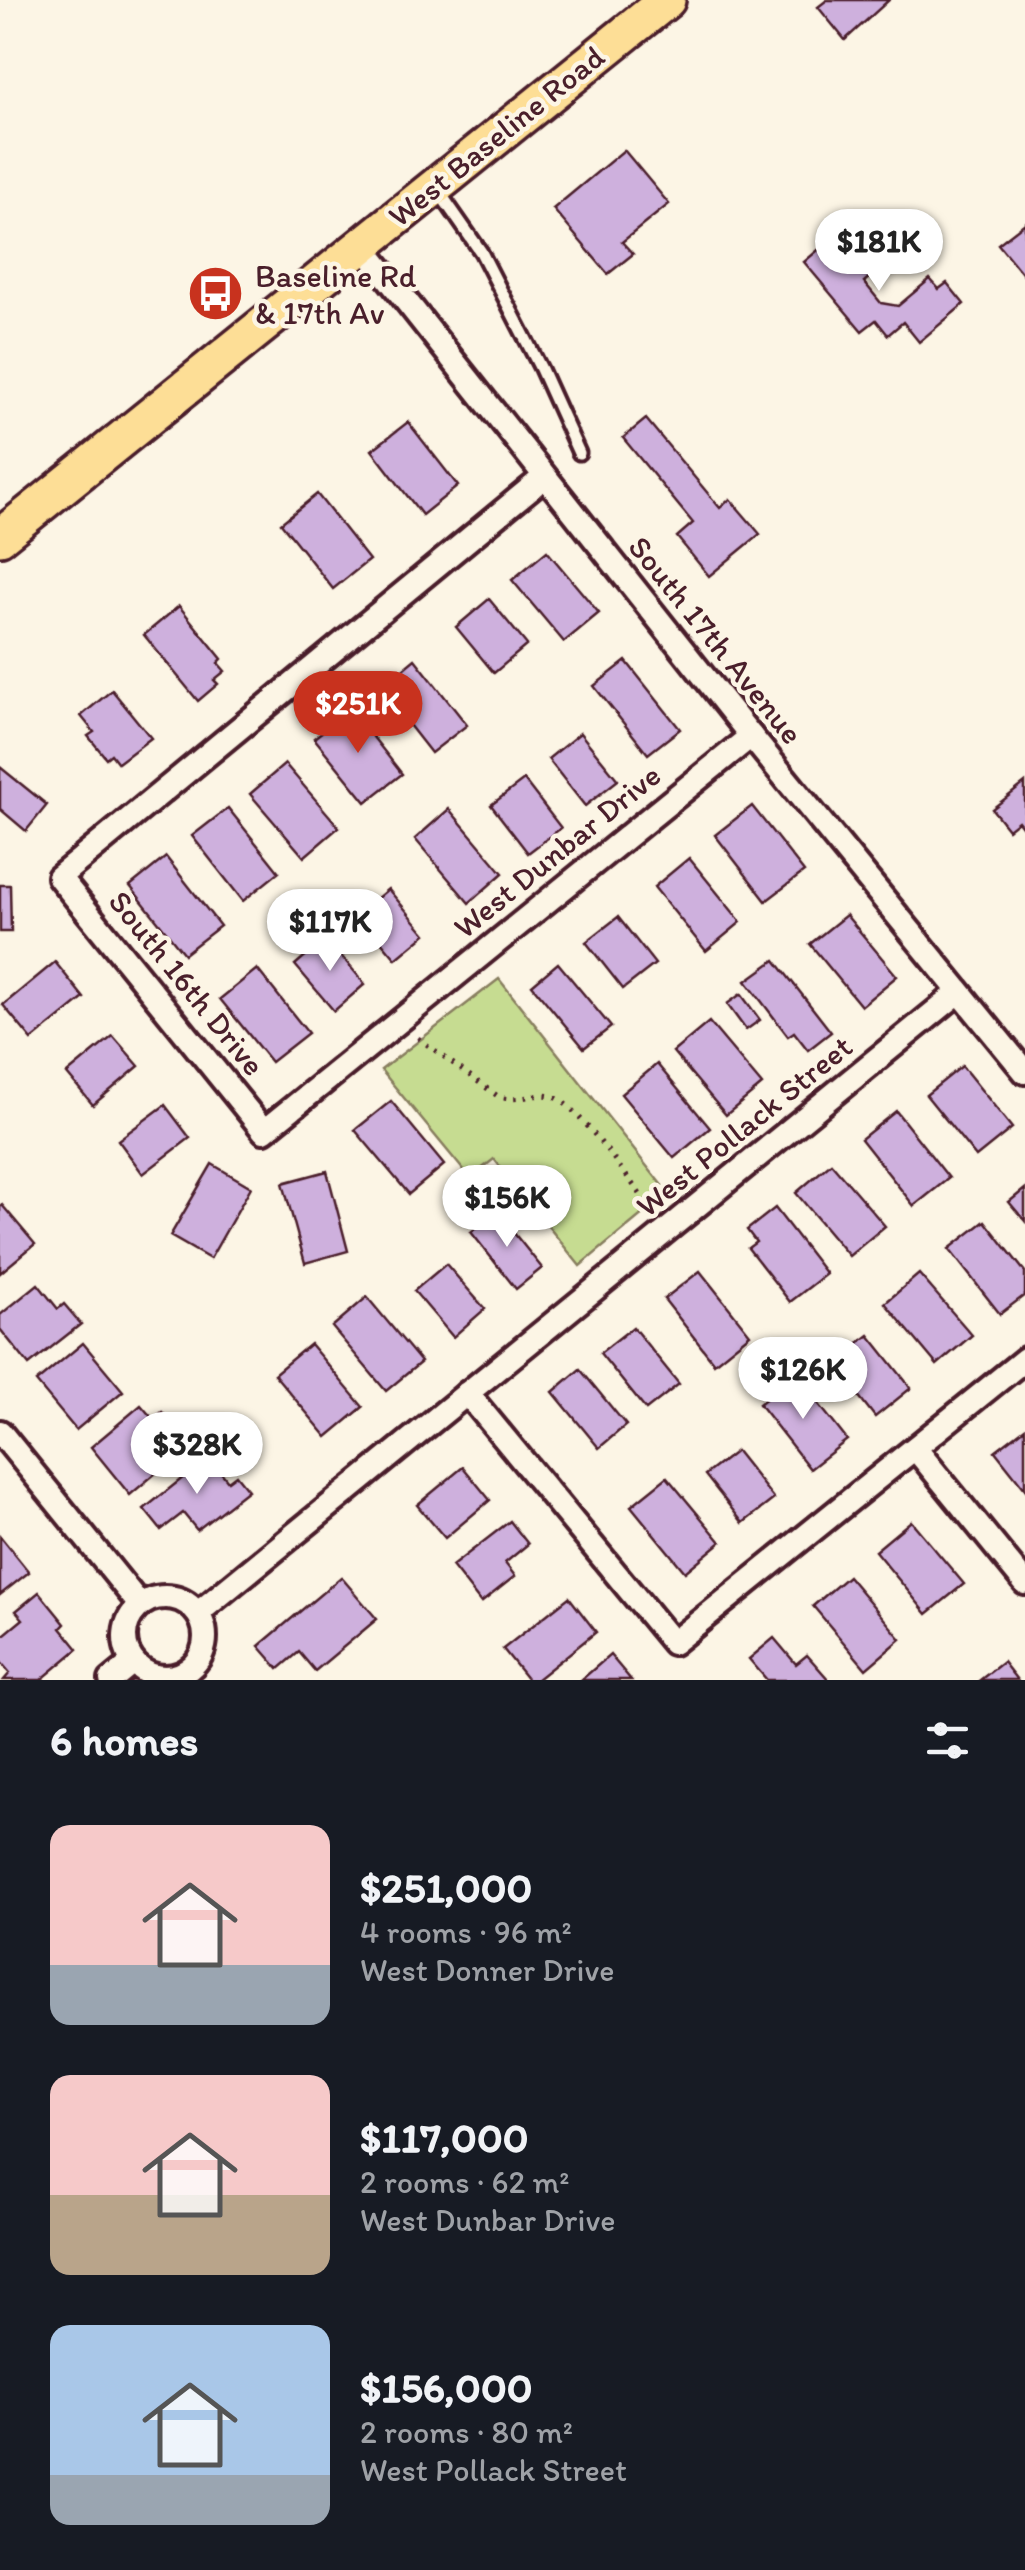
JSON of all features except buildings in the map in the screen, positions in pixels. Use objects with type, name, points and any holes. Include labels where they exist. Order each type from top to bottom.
[{"type":"main road","name":"West Baseline Road","points":[[0,537],[667,0]]},
{"type":"street","name":"South 17th Avenue","points":[[361,244],[751,736],[1025,1072]]},
{"type":"street","name":"South 16th Drive","points":[[264,1131],[59,876],[544,477]]},
{"type":"street","name":"West Dunbar Drive","points":[[264,1131],[751,736]]},
{"type":"street","name":"West Pollack Street","points":[[198,1613],[959,992]]},
{"type":"street","points":[[467,1393],[674,1643],[1025,1359]]},
{"type":"street","points":[[0,1432],[140,1605]]},
{"type":"street","points":[[915,1448],[1025,1583]]},
{"type":"street","points":[[170,1596],[181,1599],[198,1613],[205,1642],[194,1674],[154,1676],[133,1662],[127,1650],[126,1626],[140,1605],[170,1596]]},
{"type":"street","points":[[111,1680],[133,1662]]},
{"type":"lane","points":[[434,185],[481,252],[542,369],[579,453]]},
{"type":"path","points":[[418,1038],[499,1096],[514,1101],[543,1095],[565,1102],[654,1212]]},
{"type":"green space","points":[[499,979],[668,1193],[580,1266],[494,1159],[470,1178],[381,1070]]},
{"type":"place","name":"Baseline Rd & 17th Av","points":[[216,294]]}]
